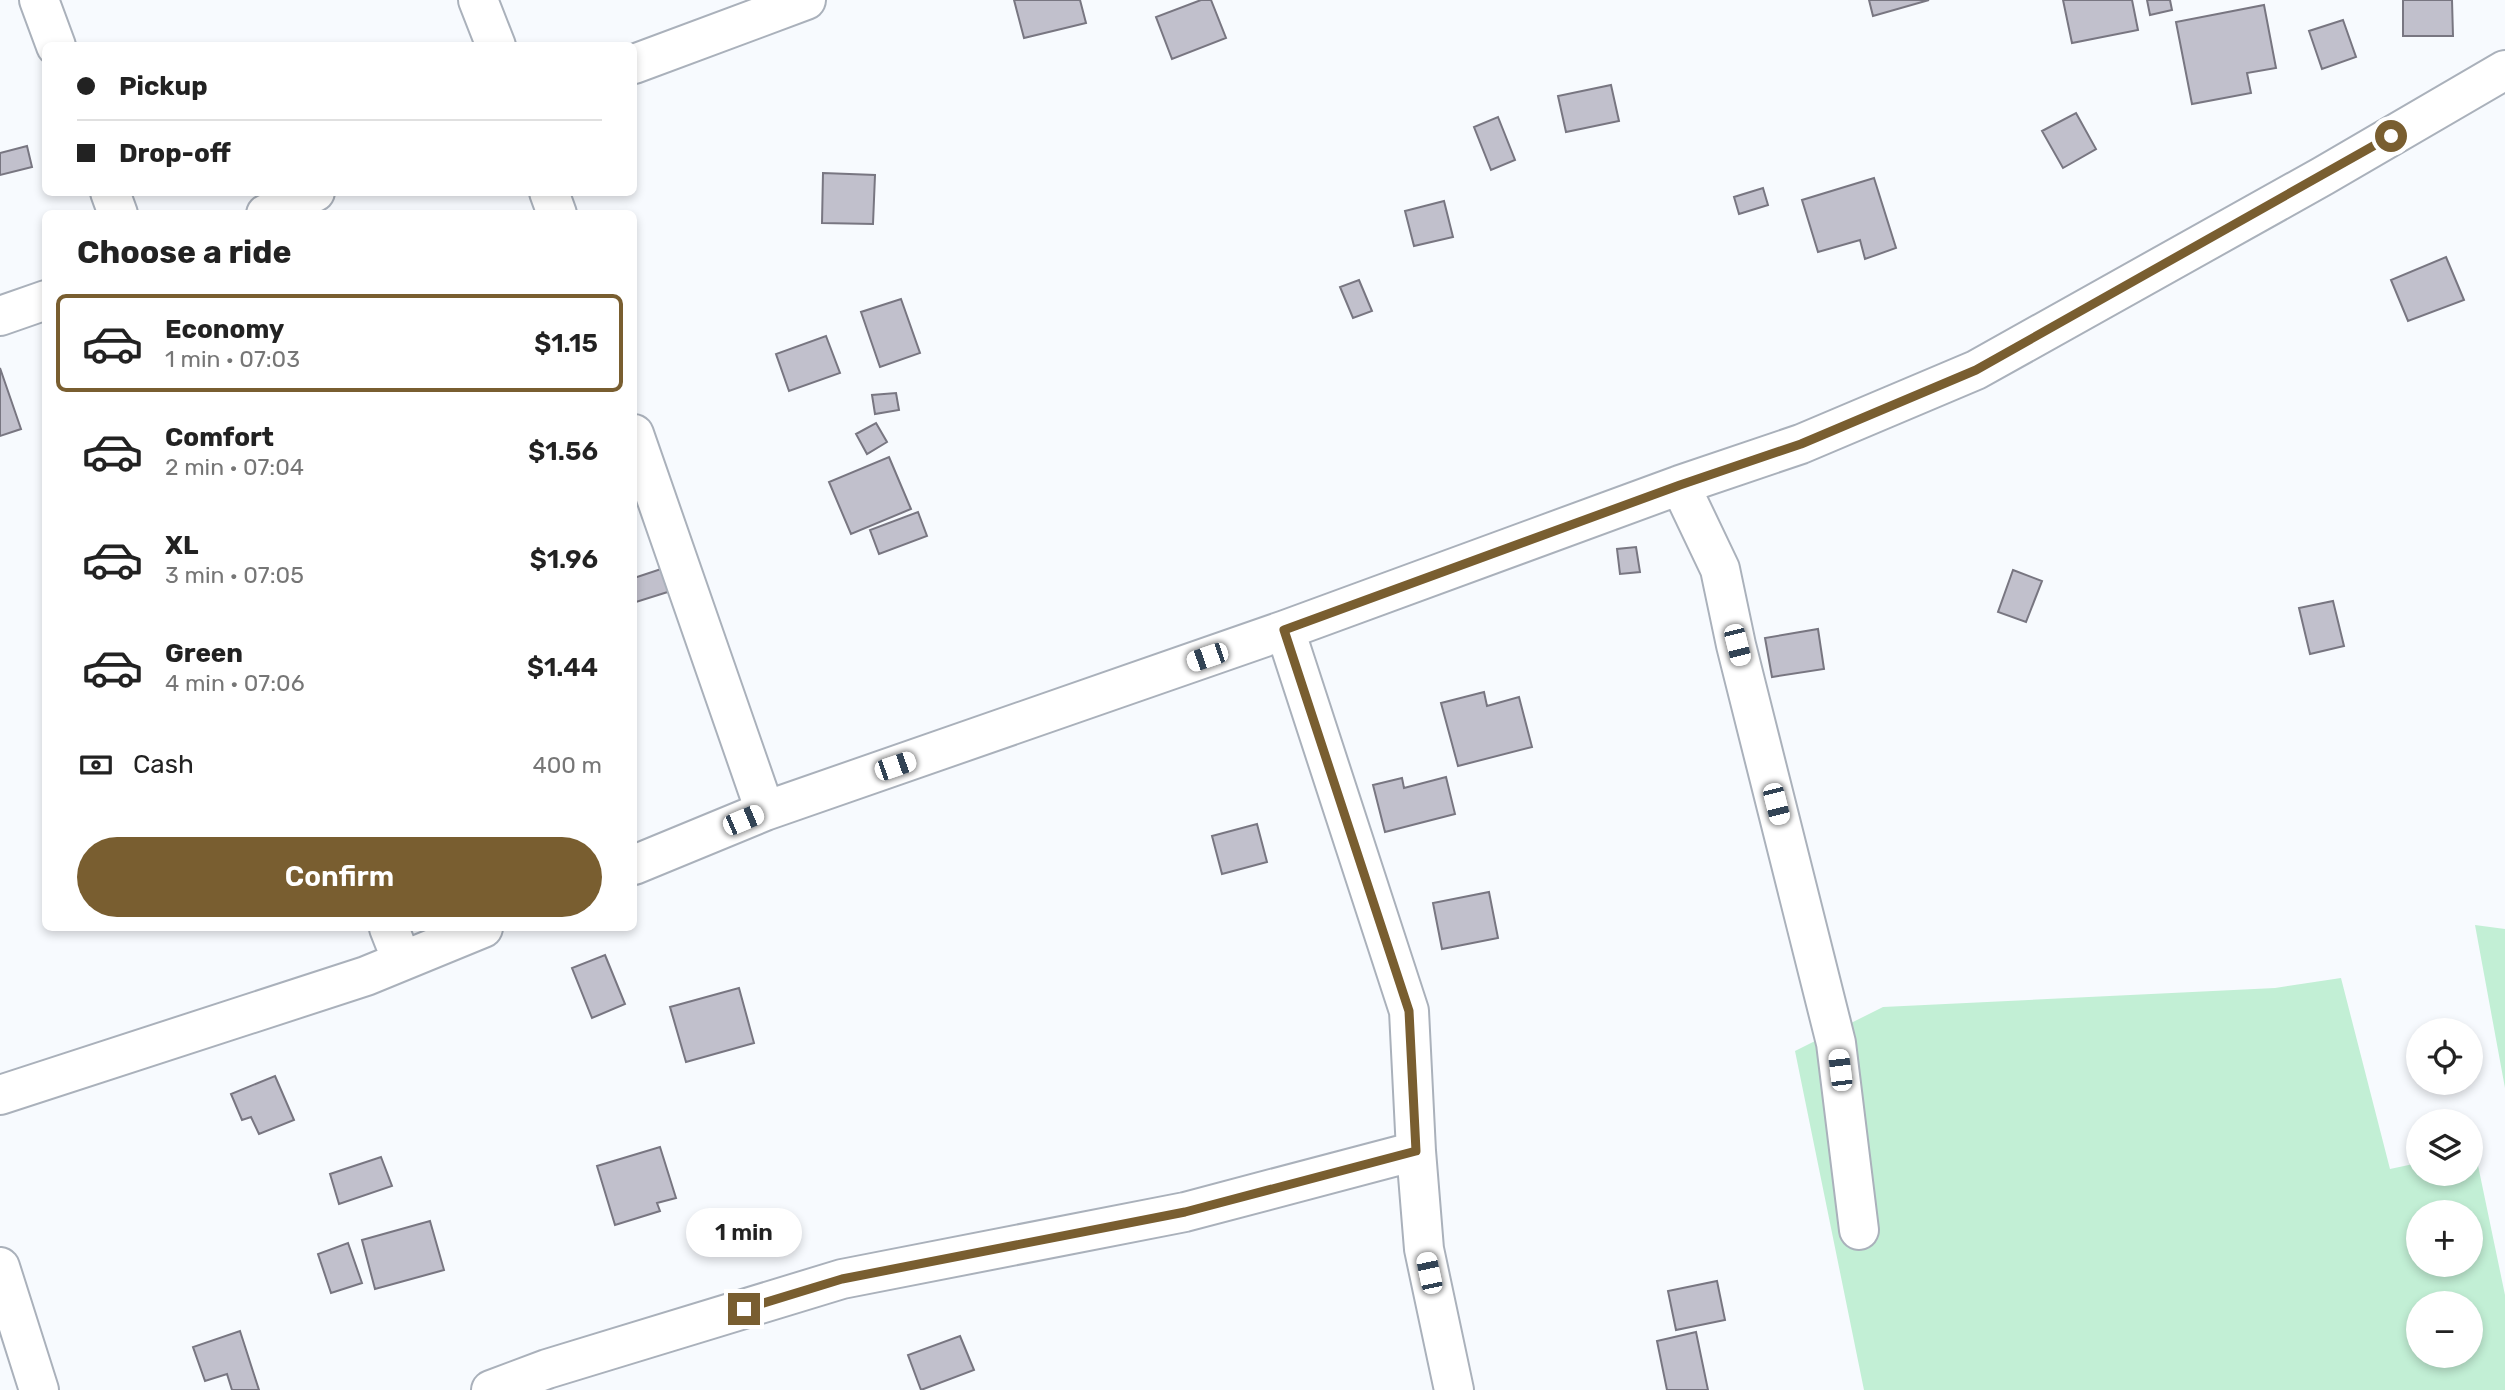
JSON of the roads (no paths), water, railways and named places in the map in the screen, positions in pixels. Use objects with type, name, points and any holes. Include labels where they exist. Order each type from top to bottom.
[{"type":"street","points":[[39,0],[55,42]]},
{"type":"street","points":[[478,0],[494,42]]},
{"type":"street","points":[[637,63],[806,0]]},
{"type":"street","points":[[637,864],[765,811],[1284,630],[1680,485],[1801,444],[1976,370],[2323,176],[2505,70]]},
{"type":"street","points":[[275,210],[306,196]]},
{"type":"street","points":[[0,316],[42,301]]},
{"type":"street","points":[[637,443],[765,811]]},
{"type":"street","points":[[1680,485],[1720,569],[1836,1043],[1858,1230]]},
{"type":"street","points":[[1284,630],[1409,1011],[1424,1249],[1454,1390]]},
{"type":"street","points":[[0,1095],[366,976],[396,944],[467,931]]},
{"type":"street","points":[[491,1390],[547,1369],[842,1279],[1185,1212],[1416,1151]]},
{"type":"street","points":[[0,1267],[39,1390]]}]
